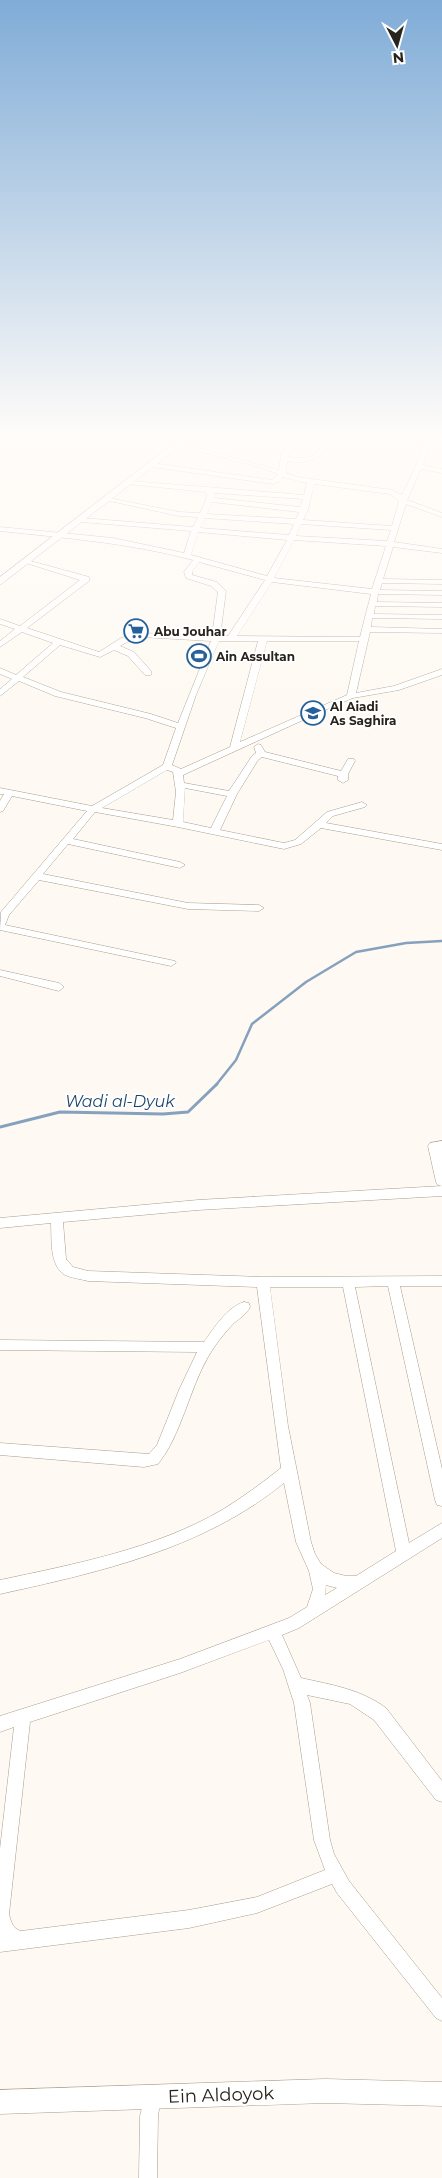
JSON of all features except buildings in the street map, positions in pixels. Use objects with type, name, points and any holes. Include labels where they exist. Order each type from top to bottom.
[{"type":"street","points":[[60,535],[113,540],[187,556],[294,584],[375,592],[442,593]]},
{"type":"street","points":[[0,582],[63,535]]},
{"type":"street","points":[[187,556],[194,535]]},
{"type":"street","points":[[252,535],[383,543],[442,551]]},
{"type":"street","points":[[230,638],[270,579],[294,535]]},
{"type":"street","points":[[351,696],[365,629],[393,535]]},
{"type":"street","points":[[171,963],[0,925],[3,913],[93,809],[167,766],[192,695],[216,639],[222,591],[214,584],[189,576],[188,572],[198,560]]},
{"type":"street","points":[[0,645],[86,579],[27,562]]},
{"type":"street","points":[[379,581],[442,582]]},
{"type":"street","points":[[372,604],[442,605]]},
{"type":"street","points":[[369,616],[442,617]]},
{"type":"street","points":[[0,621],[100,655],[131,637],[141,635],[216,639],[363,639]]},
{"type":"street","points":[[365,629],[442,631]]},
{"type":"street","points":[[234,747],[263,639]]},
{"type":"street","points":[[0,693],[59,642]]},
{"type":"street","points":[[114,648],[131,654],[148,673]]},
{"type":"street","points":[[0,671],[58,694],[148,716],[182,727]]},
{"type":"street","points":[[178,774],[320,708],[351,696],[396,688],[442,672]]},
{"type":"street","points":[[254,738],[261,754]]},
{"type":"street","points":[[261,754],[343,778],[351,760]]},
{"type":"street","points":[[215,830],[232,794],[255,758],[261,754]]},
{"type":"street","points":[[167,766],[178,771],[182,785],[179,793],[178,824]]},
{"type":"street","points":[[182,785],[232,794]]},
{"type":"street","points":[[0,809],[5,792],[215,830],[284,846],[298,842],[330,814],[362,805]]},
{"type":"street","points":[[319,825],[442,847]]},
{"type":"street","points":[[66,841],[180,865]]},
{"type":"street","points":[[36,876],[188,906],[259,908]]},
{"type":"street","points":[[0,973],[59,987]]},
{"type":"street","points":[[442,1145],[434,1146],[442,1182]]},
{"type":"street","points":[[0,1223],[198,1205],[442,1191]]},
{"type":"street","points":[[57,1218],[60,1261],[69,1271],[88,1276],[263,1282],[442,1281]]},
{"type":"street","points":[[263,1282],[289,1470],[301,1532],[306,1549],[316,1569],[320,1589],[313,1611]]},
{"type":"street","points":[[348,1282],[404,1554]]},
{"type":"street","points":[[393,1282],[442,1500]]},
{"type":"street","points":[[0,1448],[144,1461],[153,1460],[163,1448],[201,1357],[233,1316],[244,1307]]},
{"type":"street","points":[[0,1345],[208,1346]]},
{"type":"street","points":[[0,1587],[49,1577],[179,1538],[206,1525],[272,1486],[289,1470]]},
{"type":"street","points":[[0,1724],[180,1666],[294,1623],[442,1530]]},
{"type":"street","points":[[316,1569],[327,1578],[338,1583],[358,1583]]},
{"type":"street","points":[[272,1631],[297,1686],[309,1750],[322,1840],[335,1875],[366,1918],[442,2012]]},
{"type":"street","points":[[297,1686],[346,1694],[369,1705],[380,1714],[442,1794]]},
{"type":"street","points":[[21,1940],[11,1937],[4,1927],[0,1915],[23,1718]]},
{"type":"street","points":[[0,1943],[190,1919],[257,1905],[335,1875]]},
{"type":"street","name":"Ein Aldoyok","points":[[0,2102],[326,2091],[442,2094]]},
{"type":"street","points":[[148,2178],[149,2116],[152,2097]]},
{"type":"waterway","name":"Wadi al-Dyuk","points":[[216,1085],[236,1060],[252,1024],[306,982],[356,952],[406,943],[442,941]]},
{"type":"waterway","name":"Wadi al-Dyuk","points":[[0,1127],[60,1112],[163,1114],[188,1112],[216,1085]]},
{"type":"place","name":"Abu Jouhar","points":[[136,631]]},
{"type":"place","name":"Ain Assultan","points":[[199,656]]},
{"type":"place","name":"Al Aiadi As Saghira","points":[[313,713]]}]
